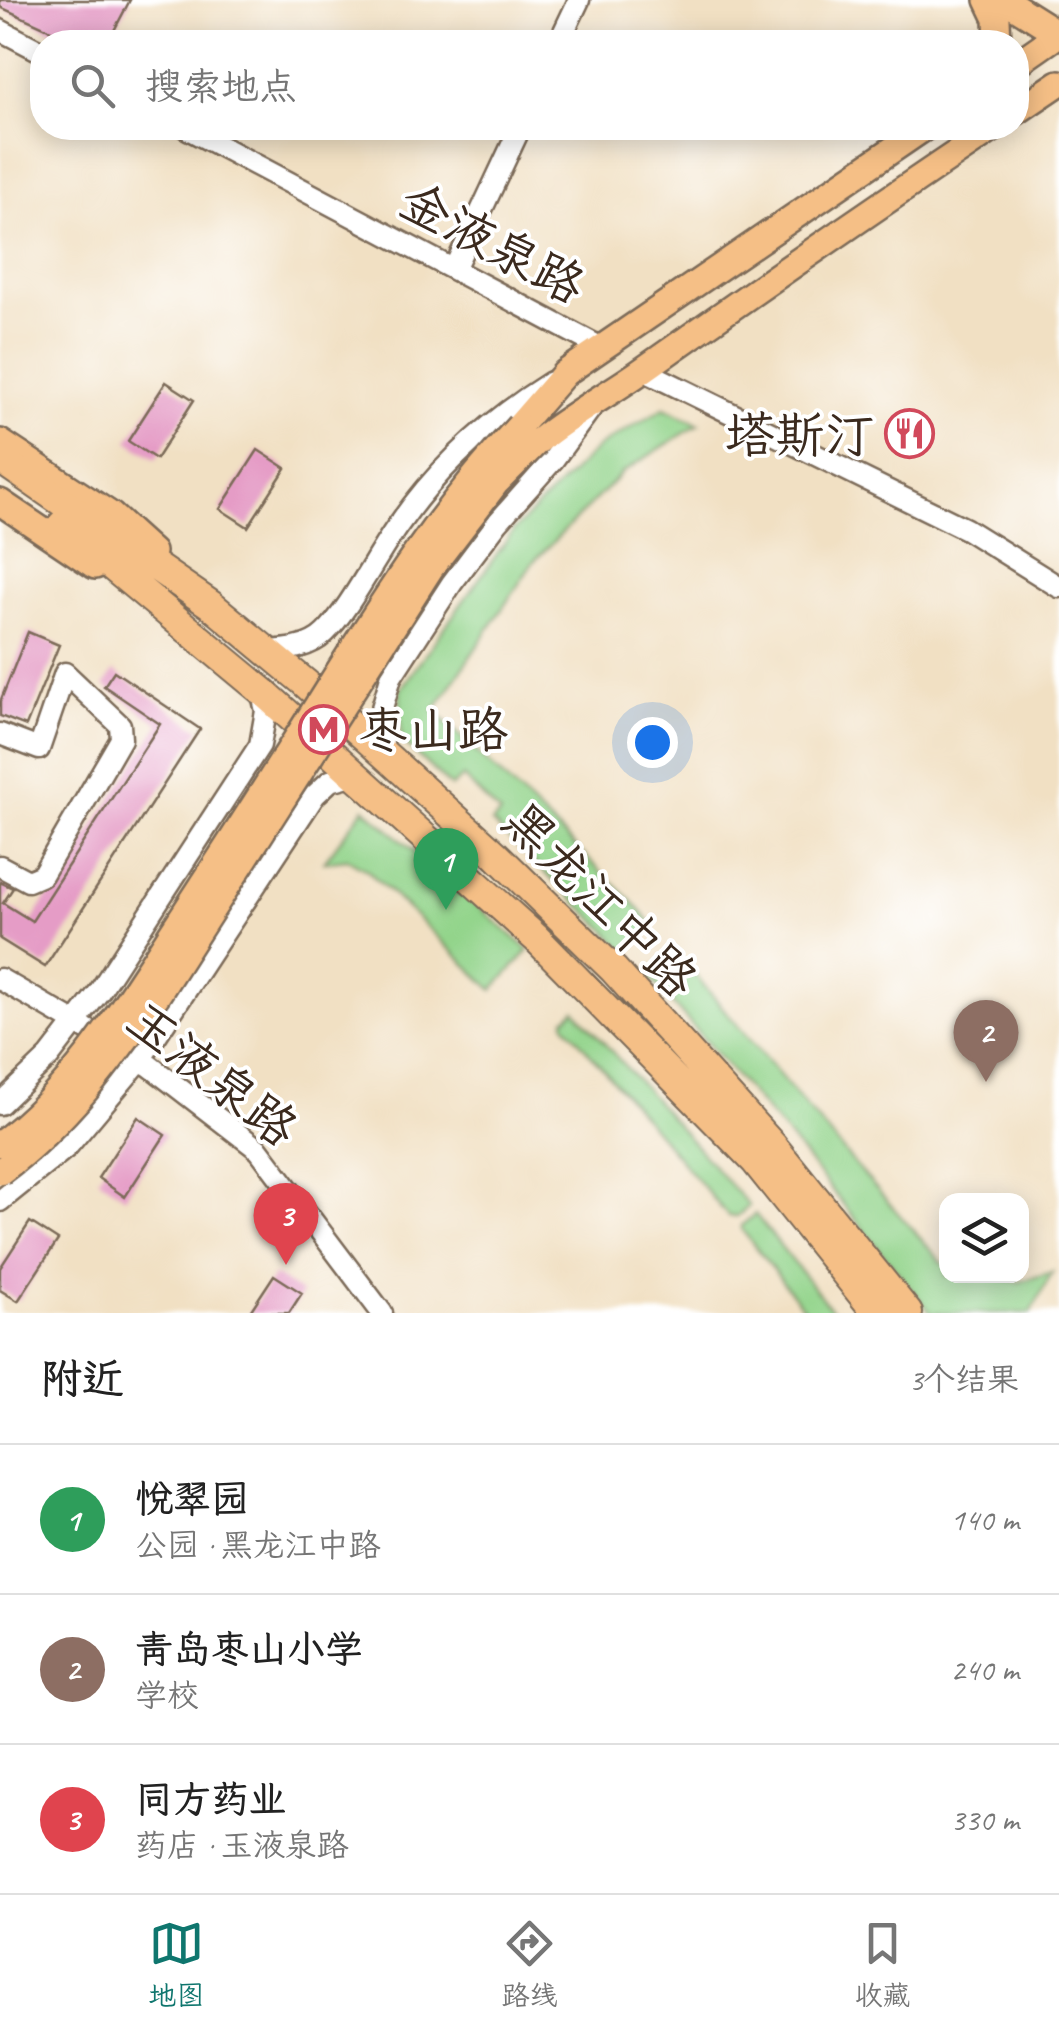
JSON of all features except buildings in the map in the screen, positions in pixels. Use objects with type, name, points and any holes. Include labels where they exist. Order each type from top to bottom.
[{"type":"highway","name":"黑龙江中路","points":[[7,481],[88,543],[262,690],[536,938],[755,1161],[877,1313]]},
{"type":"highway","points":[[7,481],[212,605]]},
{"type":"highway","name":"黑龙江中路","points":[[212,605],[384,752],[614,970],[774,1146],[908,1313]]},
{"type":"main road","points":[[988,0],[998,19],[998,30]]},
{"type":"main road","points":[[1004,0],[1059,34],[1029,55]]},
{"type":"main road","points":[[1029,103],[1059,83]]},
{"type":"main road","points":[[0,1172],[51,1130],[119,1050],[199,932],[430,569],[496,483],[565,373],[906,140]]},
{"type":"main road","points":[[0,1144],[35,1114],[103,1034],[452,500],[528,435],[554,428],[595,403],[976,140]]},
{"type":"main road","name":"黑龙江中路","points":[[0,442],[110,515],[212,605]]},
{"type":"street","points":[[565,30],[579,0]]},
{"type":"street","points":[[0,30],[30,46]]},
{"type":"street","name":"金液泉路","points":[[209,140],[600,348]]},
{"type":"street","points":[[454,269],[514,140]]},
{"type":"street","points":[[643,370],[966,530],[1059,587]]},
{"type":"street","points":[[267,651],[301,647],[323,636],[400,521],[451,459],[508,409],[565,373]]},
{"type":"street","points":[[384,752],[380,714],[391,677],[452,583],[595,403]]},
{"type":"street","points":[[0,734],[39,748],[65,673],[120,726],[120,739],[42,875],[28,881],[0,866]]},
{"type":"street","points":[[0,1104],[49,1057],[99,992],[260,745],[266,711],[262,690]]},
{"type":"street","points":[[0,1201],[67,1147],[140,1060],[315,795],[330,781],[356,774]]},
{"type":"street","name":"玉液泉路","points":[[0,979],[140,1060],[259,1150],[382,1313]]},
{"type":"green space","points":[[664,408],[699,424],[623,472],[534,561],[434,711],[653,925],[625,952],[492,823],[500,814],[463,777],[451,787],[401,740],[400,690],[514,530],[598,447]]},
{"type":"green space","points":[[364,808],[529,950],[493,990],[368,871],[347,859],[324,862]]},
{"type":"green space","points":[[674,950],[939,1259],[939,1283],[1029,1283],[1029,1279],[1052,1272],[1031,1313],[931,1313],[788,1136],[647,974]]},
{"type":"green space","points":[[575,1010],[749,1206],[736,1217],[728,1216],[565,1024]]},
{"type":"green space","points":[[755,1214],[834,1313],[807,1313],[742,1230],[742,1225]]},
{"type":"place","name":"塔斯汀","points":[[910,434]]},
{"type":"place","name":"枣山路","points":[[323,729]]},
{"type":"place","name":"悦翠园","points":[[446,910]]},
{"type":"place","name":"青岛枣山小学","points":[[986,1082]]},
{"type":"place","name":"同方药业","points":[[286,1265]]}]
